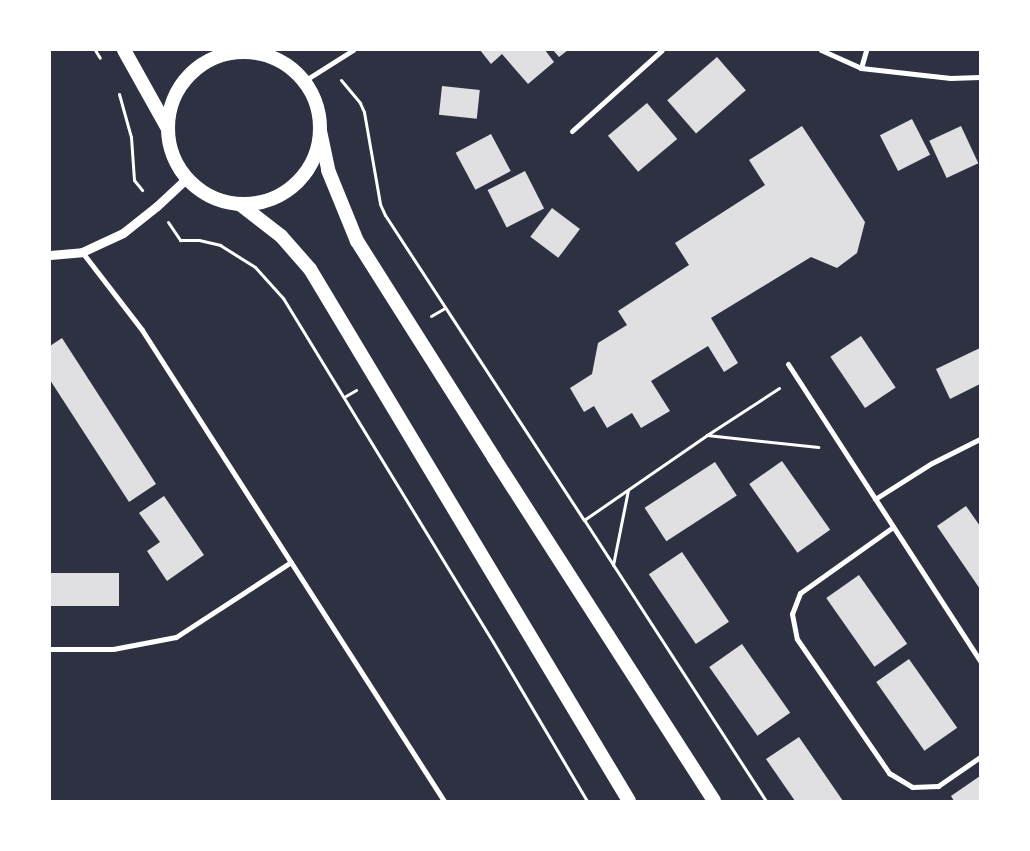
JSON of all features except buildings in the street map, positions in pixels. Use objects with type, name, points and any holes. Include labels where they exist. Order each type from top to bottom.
[{"type":"highway","points":[[124,50],[167,127]]},
{"type":"highway","points":[[320,131],[316,155],[304,176],[286,192],[265,202],[241,205],[221,201],[201,193],[186,179],[175,163],[168,146],[167,127],[170,104],[182,82],[199,65],[220,55],[243,51],[267,55],[287,65],[304,81],[314,96],[319,113],[320,131],[328,170],[357,241],[714,801]]},
{"type":"highway","points":[[241,205],[281,236],[310,269],[629,801]]},
{"type":"street","points":[[304,81],[353,50]]},
{"type":"street","points":[[572,131],[662,50]]},
{"type":"street","points":[[821,50],[861,68],[950,78],[980,78]]},
{"type":"street","points":[[861,68],[866,50]]},
{"type":"street","points":[[50,255],[82,252],[123,233],[157,206],[186,179]]},
{"type":"street","points":[[82,252],[142,330],[444,801]]},
{"type":"street","points":[[788,364],[980,661]]},
{"type":"street","points":[[875,499],[932,463],[980,439]]},
{"type":"street","points":[[894,527],[800,593],[792,614],[797,639],[889,773],[912,787],[938,786],[980,757]]},
{"type":"street","points":[[50,649],[113,649],[176,637],[291,562]]},
{"type":"path","points":[[95,50],[103,63]]},
{"type":"path","points":[[330,66],[360,103],[364,112],[380,204],[385,215],[766,801]]},
{"type":"path","points":[[117,86],[131,137],[134,180],[157,206],[180,240],[199,240],[220,245],[255,267],[283,298],[493,642],[587,801]]},
{"type":"path","points":[[412,328],[445,308]]},
{"type":"path","points":[[344,397],[376,377]]},
{"type":"path","points":[[584,520],[707,435],[796,377]]},
{"type":"path","points":[[707,435],[844,450]]},
{"type":"path","points":[[613,566],[628,490]]}]
